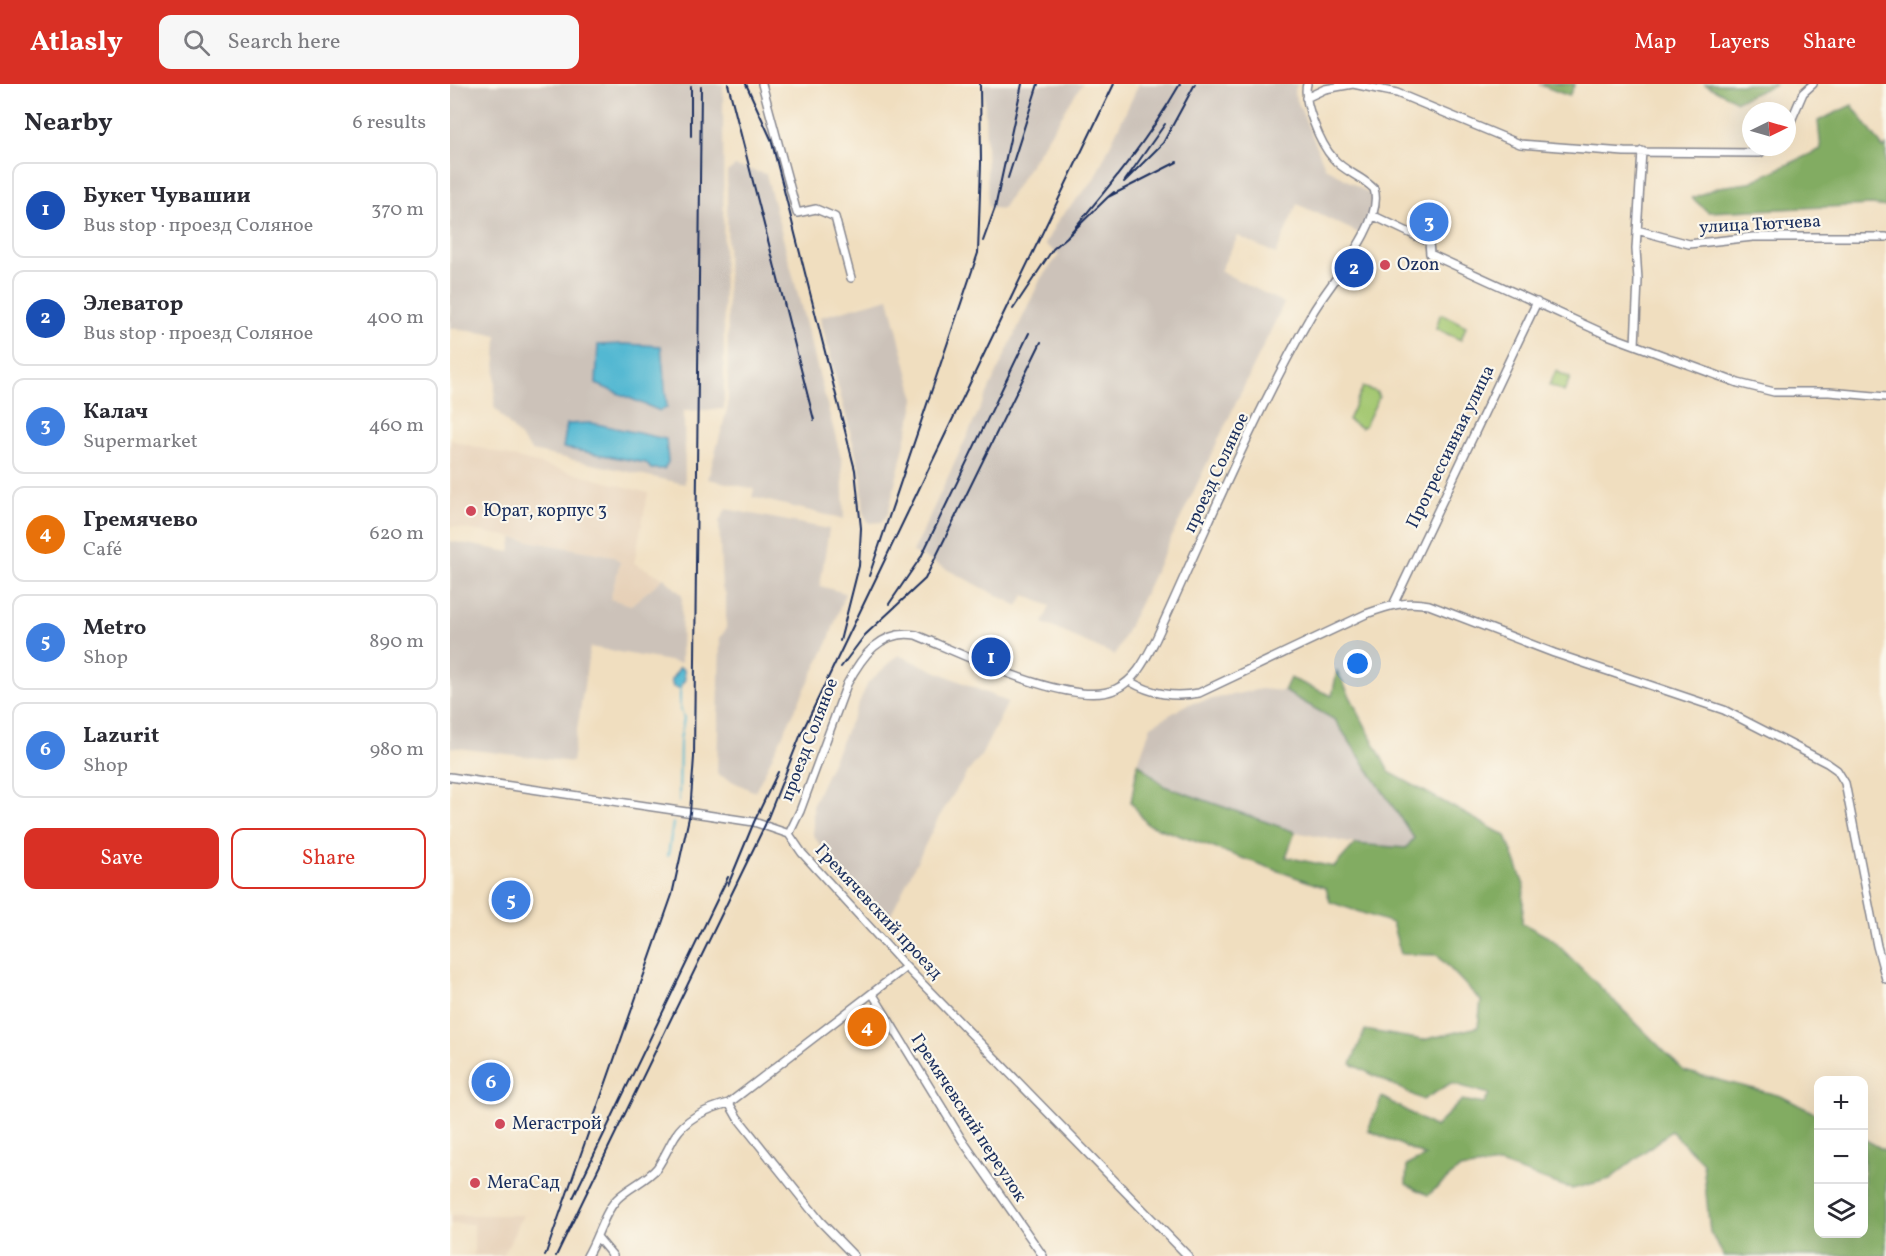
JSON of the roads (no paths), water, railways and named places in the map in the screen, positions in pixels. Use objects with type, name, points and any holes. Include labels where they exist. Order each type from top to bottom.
[{"type":"street","points":[[762,84],[796,213],[816,209],[835,217],[851,278]]},
{"type":"street","points":[[1307,84],[1305,98],[1324,146],[1333,158],[1374,189],[1376,203],[1374,216],[1429,242],[1430,254],[1635,345],[1738,383],[1774,392],[1828,392],[1886,397]]},
{"type":"street","points":[[1305,98],[1325,89],[1353,84],[1397,93],[1520,144],[1642,151],[1742,153]]},
{"type":"street","points":[[1796,109],[1803,93],[1813,84]]},
{"type":"street","points":[[1635,345],[1637,230],[1642,151]]},
{"type":"street","name":"проезд Соляное","points":[[789,834],[800,812],[846,684],[856,667],[886,637],[902,633],[916,635],[1026,679],[1071,693],[1107,693],[1129,681],[1155,639],[1276,381],[1314,311],[1367,231],[1374,216]]},
{"type":"street","name":"улица Тютчева","points":[[1637,230],[1689,244],[1753,237],[1886,237]]},
{"type":"street","name":"Прогрессивная улица","points":[[1393,605],[1537,302]]},
{"type":"street","points":[[1129,681],[1143,689],[1168,696],[1179,697],[1199,693],[1366,614],[1393,605],[1412,603],[1430,605],[1554,653],[1724,710],[1838,770],[1850,796],[1877,946],[1886,979]]},
{"type":"street","points":[[450,777],[754,822],[789,834]]},
{"type":"street","name":"Гремячевский проезд","points":[[789,834],[802,853],[906,967],[1188,1256]]},
{"type":"street","points":[[587,1256],[598,1238],[606,1216],[617,1199],[651,1175],[676,1133],[687,1122],[701,1113],[729,1103],[906,967]]},
{"type":"street","name":"Гремячевский переулок","points":[[872,993],[962,1140],[1043,1256]]},
{"type":"street","points":[[729,1103],[737,1117],[807,1205],[854,1256]]},
{"type":"street","points":[[598,1238],[613,1256]]},
{"type":"water","points":[[598,345],[661,346],[667,407],[660,411],[596,384]]},
{"type":"water","points":[[592,423],[666,439],[668,462],[664,469],[651,469],[646,463],[563,448],[567,424]]},
{"type":"water","points":[[680,667],[684,670],[685,679],[680,688],[673,687],[671,680]]},
{"type":"waterway","points":[[679,802],[680,740],[684,718],[680,707],[680,688]]},
{"type":"waterway","points":[[668,856],[673,823]]},
{"type":"railway","points":[[728,84],[814,420]]},
{"type":"railway","points":[[746,84],[771,139],[855,470],[861,528],[859,566],[840,641]]},
{"type":"railway","points":[[869,576],[978,253],[981,163],[980,84]]},
{"type":"railway","points":[[983,241],[995,208],[1022,84]]},
{"type":"railway","points":[[1008,178],[1038,84]]},
{"type":"railway","points":[[556,1256],[765,825],[801,734],[1114,84]]},
{"type":"railway","points":[[1108,197],[1067,237],[1141,144],[1180,84]]},
{"type":"railway","points":[[1165,124],[1124,182],[1163,143],[1195,84]]},
{"type":"railway","points":[[691,87],[691,136]]},
{"type":"railway","points":[[545,1256],[672,895],[690,813],[694,757],[701,87]]},
{"type":"railway","points":[[1114,192],[1108,197],[1177,162]]},
{"type":"railway","points":[[1013,309],[1053,249],[1067,237]]},
{"type":"railway","points":[[889,604],[921,557],[1029,333]]},
{"type":"railway","points":[[841,667],[865,635],[925,579],[1041,342]]},
{"type":"railway","points":[[728,885],[778,772]]},
{"type":"railway","points":[[573,1198],[728,877]]},
{"type":"place","name":"Калач","points":[[1429,222]]},
{"type":"place","name":"Ozon","points":[[1385,265]]},
{"type":"place","name":"Элеватор","points":[[1354,268]]},
{"type":"place","name":"Юрат, корпус 3","points":[[471,511]]},
{"type":"place","name":"Букет Чувашии","points":[[991,657]]},
{"type":"place","name":"Metro","points":[[511,900]]},
{"type":"place","name":"Гремячево","points":[[867,1027]]},
{"type":"place","name":"Lazurit","points":[[491,1082]]},
{"type":"place","name":"Мегастрой","points":[[500,1124]]},
{"type":"place","name":"МегаСад","points":[[475,1183]]}]
